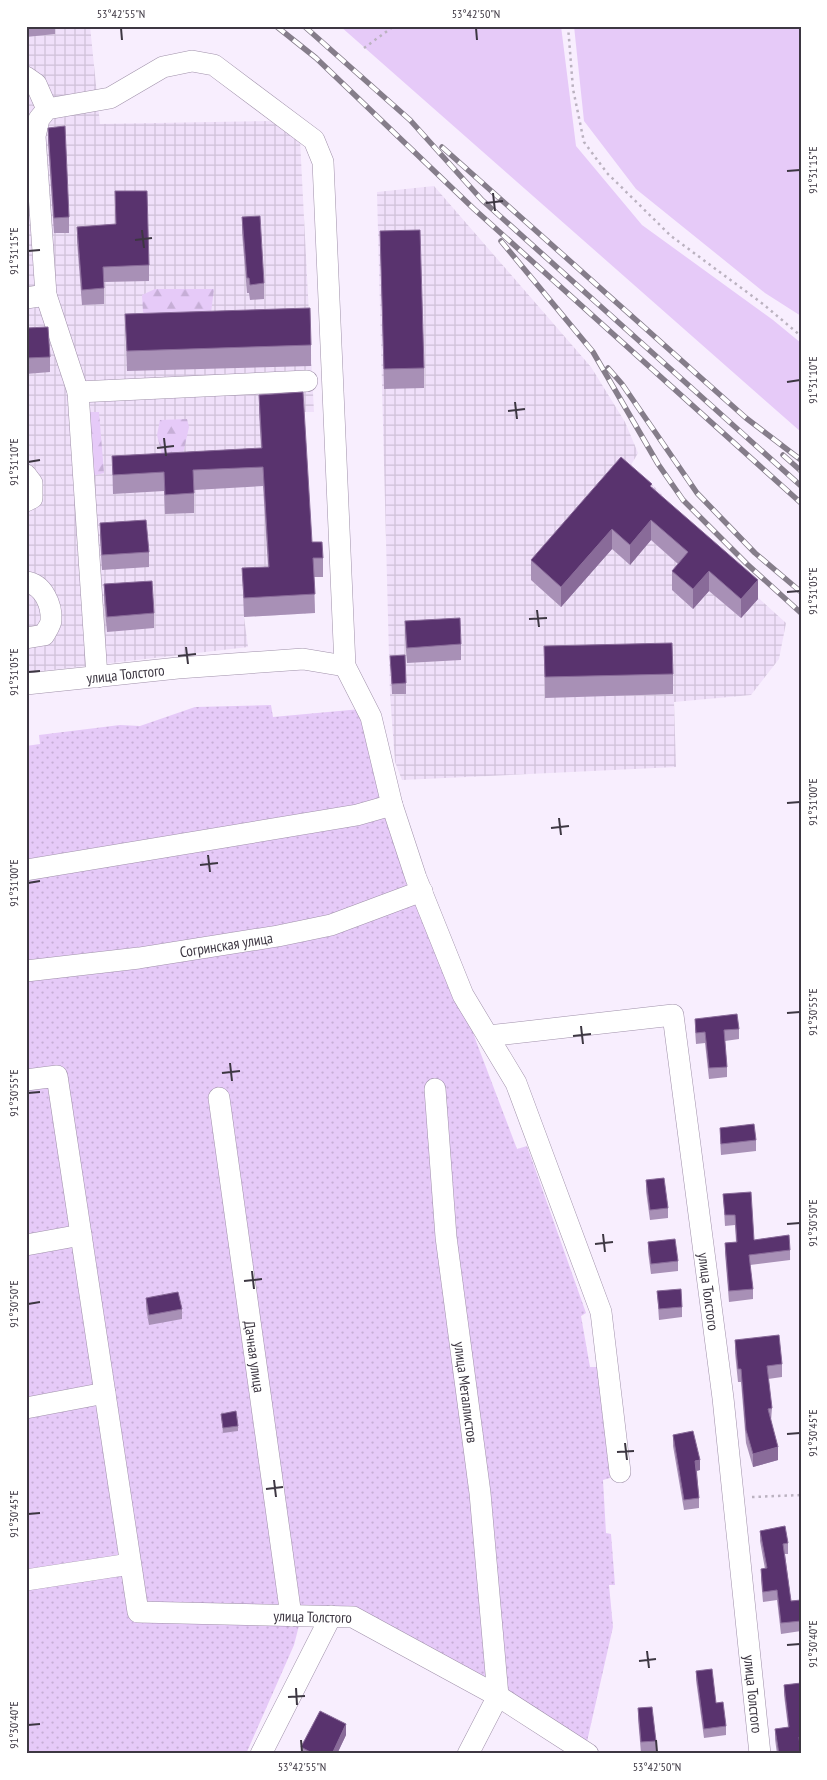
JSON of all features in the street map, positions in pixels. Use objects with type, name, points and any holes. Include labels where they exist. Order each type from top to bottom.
[{"type":"street","points":[[97,677],[78,392],[36,297],[30,137],[47,108],[110,98],[163,67],[192,61],[214,65],[314,140],[323,162],[345,666],[371,717],[392,805],[422,891],[463,995],[516,1083],[601,1312],[620,1472]]},
{"type":"street","points":[[26,77],[36,84],[47,108]]},
{"type":"street","points":[[78,392],[307,381]]},
{"type":"street","points":[[26,475],[32,483],[32,498],[26,500]]},
{"type":"street","points":[[26,582],[38,586],[48,600],[51,622],[44,635],[26,638]]},
{"type":"street","name":"улица Толстого","points":[[26,684],[302,659],[345,666]]},
{"type":"street","points":[[26,870],[357,815],[392,805]]},
{"type":"street","name":"Согринская улица","points":[[26,971],[139,958],[278,936],[331,925],[422,891]]},
{"type":"street","name":"улица Толстого","points":[[488,1036],[673,1015],[722,1398],[760,1754]]},
{"type":"street","points":[[26,1080],[57,1076],[130,1564],[26,1580]]},
{"type":"street","name":"улица Металлистов","points":[[435,1089],[446,1237],[480,1492],[498,1696]]},
{"type":"street","name":"Дачная улица","points":[[219,1098],[291,1616]]},
{"type":"street","points":[[26,1245],[82,1236]]},
{"type":"street","points":[[26,1408],[105,1394]]},
{"type":"street","name":"улица Толстого","points":[[130,1564],[138,1612],[353,1617],[498,1696],[588,1754]]},
{"type":"street","points":[[262,1754],[331,1616]]},
{"type":"street","points":[[468,1754],[498,1696]]},
{"type":"path","points":[[364,48],[394,26]]},
{"type":"path","points":[[568,26],[577,115],[584,142],[607,173],[671,236],[763,304],[801,336]]},
{"type":"path","points":[[733,1498],[801,1495]]},
{"type":"shaded area","points":[[26,26],[90,26],[100,124],[275,121],[300,140],[314,412],[303,412],[312,561],[322,561],[323,577],[313,577],[315,613],[244,617],[248,647],[26,673]]},
{"type":"shaded area","points":[[434,186],[591,367],[625,422],[638,453],[631,465],[662,494],[655,504],[786,623],[779,659],[751,695],[674,702],[676,767],[402,780],[395,762],[390,695],[377,192]]},
{"type":"green space","points":[[340,26],[561,26],[576,146],[642,225],[773,320],[801,343],[801,432]]},
{"type":"green space","points":[[574,26],[801,26],[801,316],[765,293],[636,189],[584,121]]},
{"type":"green space","points":[[155,289],[214,289],[211,313],[147,317],[143,312],[142,295]]},
{"type":"green space","points":[[85,412],[99,412],[104,473],[88,477]]},
{"type":"green space","points":[[187,419],[189,427],[182,458],[162,455],[157,435],[160,420]]},
{"type":"green space","points":[[271,705],[273,717],[361,709],[476,1041],[517,1149],[527,1146],[586,1313],[581,1316],[590,1367],[598,1367],[609,1452],[610,1478],[603,1480],[606,1533],[611,1534],[615,1585],[609,1585],[613,1627],[586,1746],[533,1714],[503,1685],[304,1606],[294,1645],[246,1754],[26,1754],[26,746],[40,744],[39,735],[120,725],[140,726],[195,707]]},
{"type":"building","points":[[65,126],[69,217],[54,218],[48,128]]},
{"type":"building","points":[[115,191],[147,191],[149,265],[103,267],[104,288],[82,290],[77,227],[116,224]]},
{"type":"building","points":[[260,216],[264,283],[250,285],[249,278],[247,278],[242,217]]},
{"type":"building","points":[[420,230],[424,368],[384,369],[380,231]]},
{"type":"building","points":[[310,308],[311,345],[127,351],[125,314]]},
{"type":"building","points":[[48,327],[50,357],[26,358],[26,328]]},
{"type":"building","points":[[303,392],[312,542],[322,542],[323,558],[313,558],[315,594],[244,598],[242,568],[269,567],[263,467],[193,470],[194,493],[165,495],[164,472],[113,475],[112,456],[262,448],[259,395]]},
{"type":"building","points":[[621,457],[652,484],[650,486],[758,580],[741,599],[709,571],[693,589],[672,571],[688,552],[651,520],[630,545],[612,529],[561,587],[531,560]]},
{"type":"building","points":[[146,520],[149,552],[102,555],[100,523]]},
{"type":"building","points":[[152,581],[154,613],[107,617],[104,584]]},
{"type":"building","points":[[460,618],[461,644],[407,648],[405,621]]},
{"type":"building","points":[[672,643],[673,674],[545,677],[544,646]]},
{"type":"building","points":[[405,655],[406,683],[392,684],[390,656]]},
{"type":"building","points":[[737,1014],[739,1029],[724,1030],[727,1067],[709,1068],[705,1032],[696,1033],[695,1019]]},
{"type":"building","points":[[754,1124],[756,1140],[721,1144],[720,1128]]},
{"type":"building","points":[[664,1178],[668,1208],[650,1210],[646,1180]]},
{"type":"building","points":[[751,1192],[754,1240],[789,1235],[790,1250],[749,1255],[753,1289],[729,1291],[725,1243],[737,1242],[735,1215],[725,1215],[723,1194]]},
{"type":"building","points":[[675,1239],[678,1261],[651,1264],[648,1242]]},
{"type":"building","points":[[681,1289],[682,1307],[659,1309],[657,1291]]},
{"type":"building","points":[[178,1292],[182,1309],[149,1315],[146,1298]]},
{"type":"building","points":[[779,1335],[782,1364],[767,1366],[772,1408],[768,1409],[778,1447],[753,1454],[746,1430],[741,1369],[738,1369],[735,1340]]},
{"type":"building","points":[[236,1411],[238,1426],[223,1428],[221,1414]]},
{"type":"building","points":[[693,1431],[700,1460],[695,1461],[699,1498],[684,1500],[673,1435]]},
{"type":"building","points":[[785,1526],[788,1543],[783,1544],[791,1601],[801,1600],[801,1621],[781,1623],[777,1590],[763,1592],[761,1569],[767,1568],[760,1531]]},
{"type":"building","points":[[712,1669],[716,1703],[723,1702],[726,1726],[704,1729],[696,1671]]},
{"type":"building","points":[[801,1683],[801,1737],[799,1737],[801,1754],[779,1754],[775,1729],[789,1727],[784,1685]]},
{"type":"building","points":[[652,1707],[656,1741],[641,1742],[638,1708]]},
{"type":"building","points":[[320,1711],[346,1724],[332,1754],[314,1754],[301,1747]]},
{"type":"railway","points":[[276,26],[316,58],[474,209],[801,503]]},
{"type":"railway","points":[[304,26],[410,120],[482,200],[801,486]]},
{"type":"railway","points":[[442,147],[746,418],[801,460]]},
{"type":"railway","points":[[501,241],[593,352],[658,464],[683,500],[747,564],[801,613]]},
{"type":"railway","points":[[608,368],[622,384],[697,493],[755,553],[801,592]]},
{"type":"railway","points":[[783,455],[801,471]]}]
